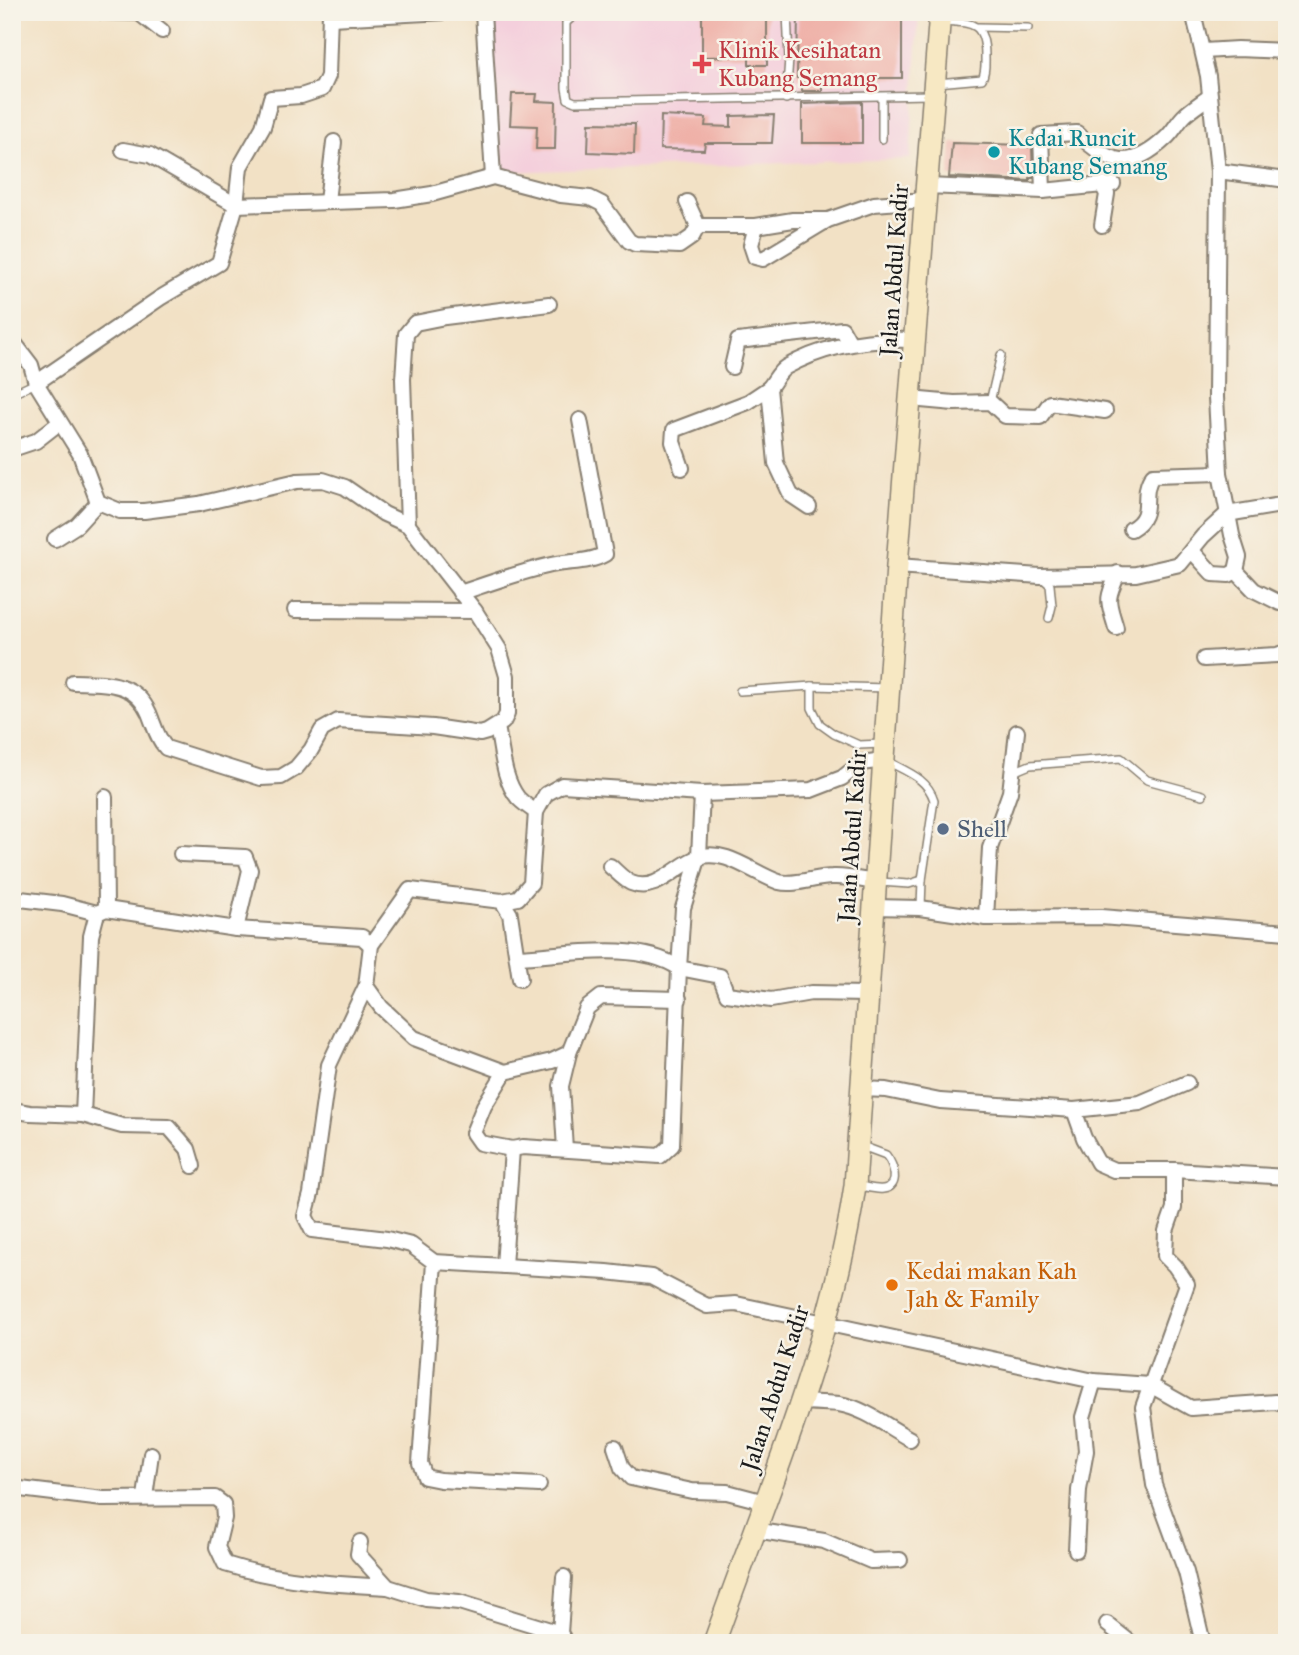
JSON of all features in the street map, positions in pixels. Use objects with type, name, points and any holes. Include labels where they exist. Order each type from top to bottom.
[{"type":"main road","name":"Jalan Abdul Kadir","points":[[714,1643],[825,1325],[843,1260],[855,1186],[888,688],[940,17]]},
{"type":"street","points":[[103,12],[139,13],[162,31]]},
{"type":"street","points":[[36,383],[160,298],[219,263],[236,205],[240,167],[263,127],[271,98],[301,96],[322,89],[328,76],[330,15],[445,12]]},
{"type":"street","points":[[483,12],[493,177]]},
{"type":"street","points":[[1192,551],[1213,574],[1229,575],[1236,571],[1239,557],[1227,514],[1220,474],[1216,397],[1218,171],[1204,51],[1194,12]]},
{"type":"street","points":[[1204,51],[1287,51]]},
{"type":"street","points":[[1042,191],[1041,135],[1077,133],[1105,157],[1125,162],[1143,156],[1167,137],[1185,115],[1210,96]]},
{"type":"street","points":[[327,201],[334,142]]},
{"type":"street","points":[[122,150],[150,155],[236,205],[394,200],[432,194],[493,177],[561,195],[596,200],[602,204],[629,241],[635,244],[679,246],[692,237],[698,226]]},
{"type":"street","points":[[1218,171],[1287,180]]},
{"type":"street","points":[[756,226],[751,245],[755,257],[763,259],[828,220],[874,204],[926,193],[1042,191],[1107,184],[1102,225]]},
{"type":"street","points":[[687,202],[698,226]]},
{"type":"street","points":[[698,226],[756,226],[793,220],[828,220]]},
{"type":"street","points":[[408,524],[403,379],[406,334],[415,323],[549,304]]},
{"type":"street","points":[[732,367],[738,341],[842,329],[850,343]]},
{"type":"street","points":[[682,468],[673,442],[674,430],[748,402],[769,388],[784,368],[850,343],[880,338],[915,340]]},
{"type":"street","points":[[12,340],[31,365],[36,383],[80,454],[98,502],[120,511],[144,511],[199,504],[297,481],[323,480],[345,487],[384,514],[408,524],[475,611],[499,649],[507,676],[508,707],[503,722],[480,734],[433,727],[338,721],[322,730],[311,750],[296,768],[281,777],[261,778],[166,748],[158,737],[146,707],[129,688],[112,684],[73,682]]},
{"type":"street","points":[[769,388],[776,463],[791,495],[808,507]]},
{"type":"street","points":[[910,399],[954,403],[989,402],[1005,416],[1040,417],[1050,403],[1105,411]]},
{"type":"street","points":[[460,593],[507,576],[597,558],[605,554],[580,420]]},
{"type":"street","points":[[12,449],[36,441],[59,423]]},
{"type":"street","points":[[1130,529],[1139,524],[1147,512],[1147,483],[1153,475],[1220,474]]},
{"type":"street","points":[[55,538],[77,525],[98,502]]},
{"type":"street","points":[[897,566],[1040,576],[1136,574],[1180,564],[1203,536],[1227,514],[1287,504]]},
{"type":"street","points":[[1236,571],[1254,590],[1280,603]]},
{"type":"street","points":[[1116,628],[1107,605],[1118,573]]},
{"type":"street","points":[[295,610],[475,611]]},
{"type":"street","points":[[1204,659],[1277,655],[1287,652]]},
{"type":"street","points":[[497,727],[505,769],[511,784],[519,798],[536,812]]},
{"type":"street","points":[[986,918],[989,848],[1010,792],[1017,732]]},
{"type":"street","points":[[884,752],[861,763],[842,778],[811,790],[702,794],[562,785],[546,794],[536,812],[531,883],[518,898],[502,901],[410,890],[371,945],[366,986],[329,1065],[311,1194],[305,1216],[312,1230],[387,1238],[411,1245],[434,1262],[651,1277],[706,1306],[736,1304],[1094,1381],[1150,1385],[1191,1409],[1275,1402],[1287,1405]]},
{"type":"street","points":[[505,1072],[484,1106],[473,1133],[480,1143],[512,1149],[523,1147],[660,1156],[672,1145],[683,908],[699,856],[702,794]]},
{"type":"street","points":[[83,1115],[91,936],[102,911],[105,797]]},
{"type":"street","points":[[181,854],[245,858],[250,870],[236,929]]},
{"type":"street","points":[[610,866],[630,883],[643,885],[665,879],[699,856],[718,856],[740,863],[758,874],[783,883],[834,876],[875,881]]},
{"type":"street","points":[[12,898],[236,929],[362,937],[371,945]]},
{"type":"street","points":[[502,901],[510,914],[520,979]]},
{"type":"street","points":[[873,907],[920,908],[986,918],[1101,917],[1287,932]]},
{"type":"street","points":[[517,957],[632,951],[667,960],[679,968],[720,976],[727,994],[771,1000],[811,993],[867,995]]},
{"type":"street","points":[[366,986],[381,1007],[414,1038],[505,1072],[552,1061],[569,1053]]},
{"type":"street","points":[[565,1149],[561,1086],[569,1053],[587,1008],[601,997],[679,999]]},
{"type":"street","points":[[861,1089],[886,1090],[940,1101],[1074,1110],[1140,1103],[1187,1083]]},
{"type":"street","points":[[12,1110],[83,1115],[121,1126],[169,1127],[188,1149],[193,1166]]},
{"type":"street","points":[[1074,1110],[1084,1138],[1098,1163],[1114,1170],[1174,1170],[1287,1177]]},
{"type":"street","points":[[504,1266],[512,1149]]},
{"type":"street","points":[[1174,1170],[1174,1208],[1166,1231],[1165,1256],[1187,1284],[1143,1408],[1154,1485],[1186,1572],[1207,1642]]},
{"type":"street","points":[[434,1262],[420,1463],[425,1477],[539,1485]]},
{"type":"street","points":[[1076,1550],[1079,1490],[1086,1451],[1083,1417],[1094,1381]]},
{"type":"street","points":[[800,1401],[819,1405],[838,1404],[858,1409],[910,1439]]},
{"type":"street","points":[[615,1447],[622,1468],[631,1478],[692,1491],[727,1492],[765,1502]]},
{"type":"street","points":[[145,1497],[151,1454]]},
{"type":"street","points":[[12,1488],[103,1499],[215,1498],[223,1504],[224,1518],[217,1547],[225,1564],[253,1573],[296,1581],[388,1587],[426,1599],[459,1602],[563,1638],[564,1577]]},
{"type":"street","points":[[754,1530],[824,1541],[871,1561],[900,1560]]},
{"type":"street","points":[[360,1542],[358,1554],[388,1587]]},
{"type":"street","points":[[1107,1624],[1131,1643]]},
{"type":"lane","points":[[599,12],[578,14],[570,17],[566,23],[566,88],[568,99],[575,102],[882,97],[934,89],[982,79],[985,74],[985,42],[978,27]]},
{"type":"lane","points":[[786,99],[789,59],[787,12]]},
{"type":"lane","points":[[940,17],[978,27],[1028,28]]},
{"type":"lane","points":[[882,97],[882,139]]},
{"type":"lane","points":[[989,402],[1001,355]]},
{"type":"lane","points":[[12,394],[36,383]]},
{"type":"lane","points":[[1040,576],[1049,585],[1052,606],[1049,618]]},
{"type":"lane","points":[[740,691],[813,687],[888,688]]},
{"type":"lane","points":[[813,687],[812,708],[820,724],[834,734],[859,745],[884,752],[930,788],[934,800],[920,908]]},
{"type":"lane","points":[[1013,772],[1030,765],[1121,758],[1147,780],[1203,795]]},
{"type":"lane","points":[[875,881],[909,884],[922,880]]},
{"type":"lane","points":[[855,1186],[881,1189],[889,1187],[894,1181],[895,1173],[886,1155],[876,1149],[858,1146]]},
{"type":"shaded area","name":"Klinik Kesihatan Kubang Semang","points":[[487,12],[919,12],[910,159],[504,172],[491,112]]},
{"type":"building","points":[[702,12],[767,12],[767,65],[749,65],[749,56],[702,57]]},
{"type":"building","points":[[798,12],[902,12],[902,78],[822,78],[822,91],[802,91],[802,78],[797,78]]},
{"type":"building","points":[[512,94],[537,94],[536,101],[556,102],[555,149],[536,149],[537,126],[510,125]]},
{"type":"building","points":[[862,102],[862,143],[802,143],[802,104]]},
{"type":"building","points":[[774,115],[772,143],[705,143],[704,150],[660,149],[661,116],[706,118],[705,126],[731,127],[731,116]]},
{"type":"building","points":[[589,123],[635,124],[634,154],[588,152]]},
{"type":"building","points":[[952,143],[1032,147],[1033,178],[1030,178],[1030,181],[949,177]]},
{"type":"place","name":"Klinik Kesihatan Kubang Semang","points":[[702,64]]},
{"type":"place","name":"Kedai Runcit Kubang Semang","points":[[994,152]]},
{"type":"place","name":"Shell","points":[[943,829]]},
{"type":"place","name":"Kedai makan Kah Jah & Family","points":[[892,1285]]}]
